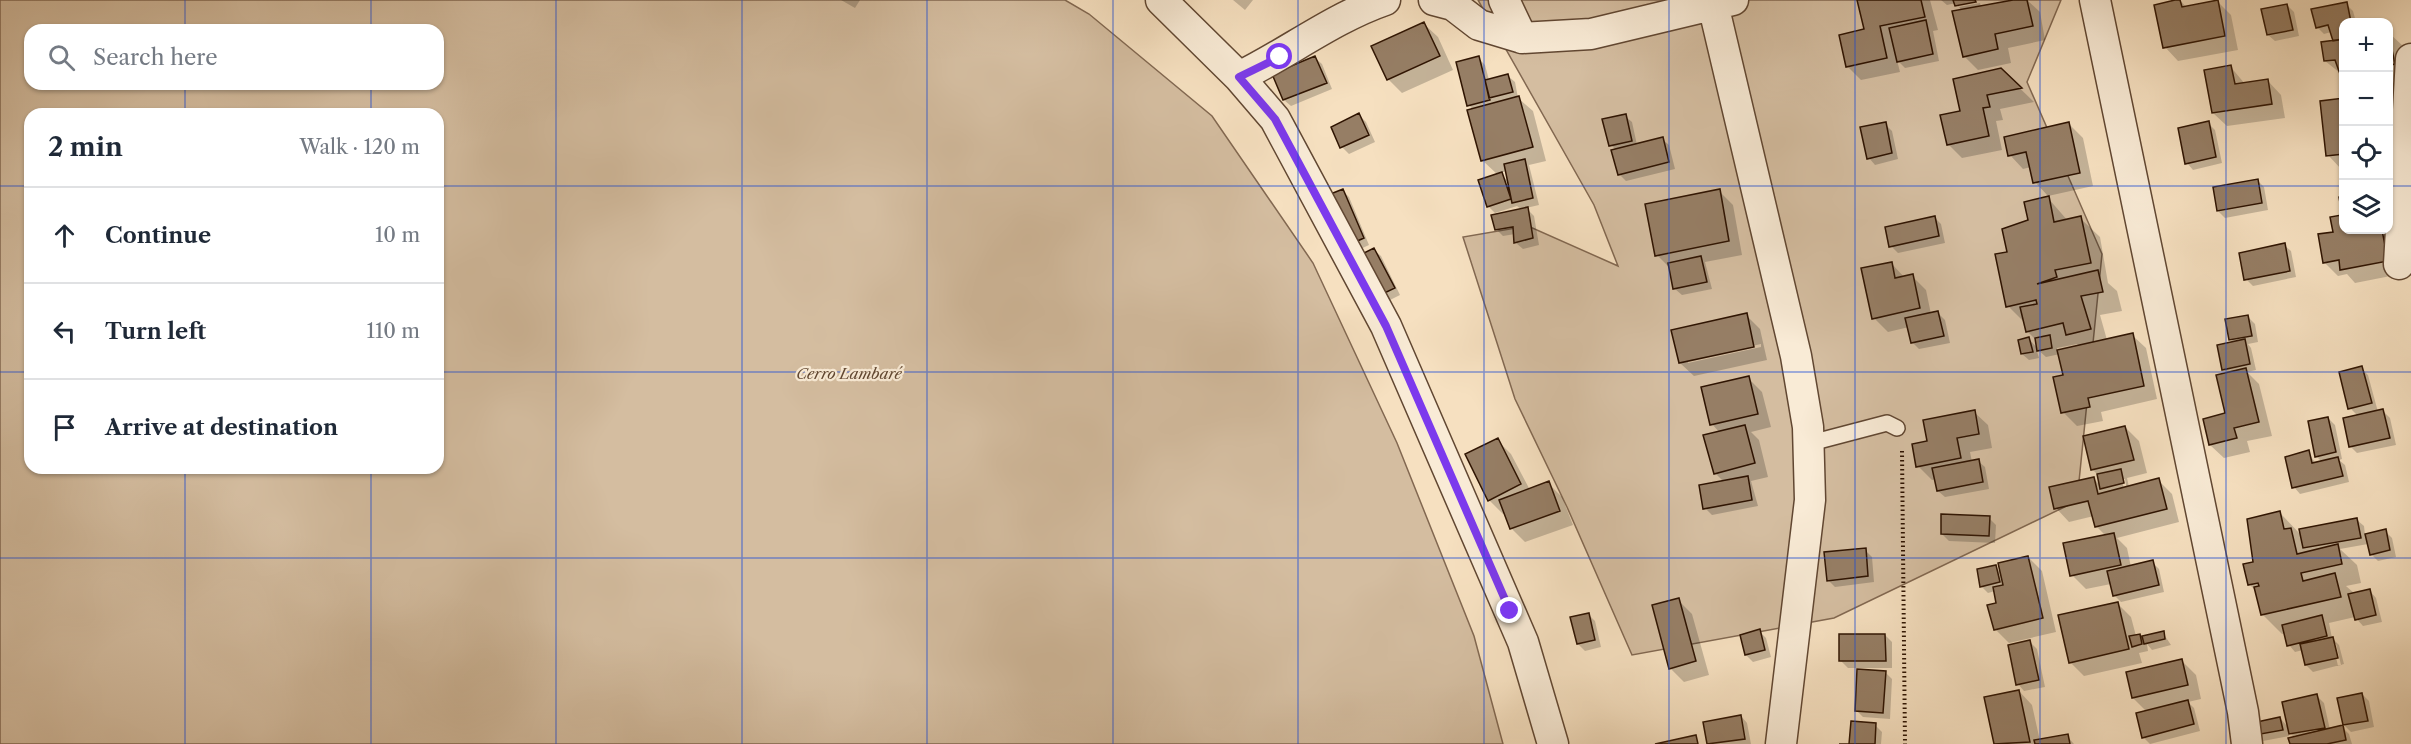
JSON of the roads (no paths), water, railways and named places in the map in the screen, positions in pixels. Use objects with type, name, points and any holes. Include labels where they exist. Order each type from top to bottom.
[{"type":"street","points":[[1161,0],[1239,77],[1275,119],[1386,326],[1523,642],[1552,744]]},
{"type":"street","points":[[1239,77],[1280,57],[1346,17],[1385,0]]},
{"type":"street","points":[[1434,0],[1453,5],[1479,25],[1522,38],[1591,34],[1719,2],[1796,356],[1808,427],[1810,500],[1781,744]]},
{"type":"street","points":[[1504,0],[1522,38]]},
{"type":"street","points":[[2095,0],[2243,712],[2247,744]]},
{"type":"street","points":[[2399,264],[2411,59]]},
{"type":"lane","points":[[1807,444],[1887,423],[1897,428]]},
{"type":"park label","name":"Cerro Lambaré","points":[[849,373]]}]
